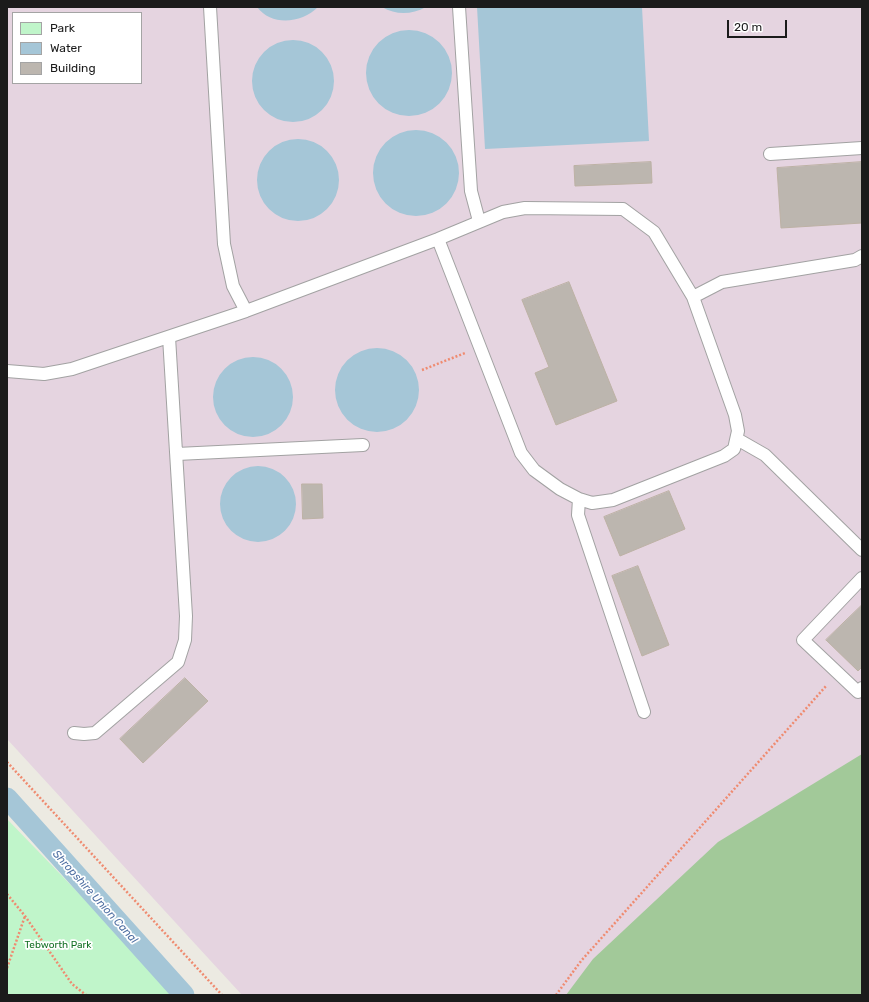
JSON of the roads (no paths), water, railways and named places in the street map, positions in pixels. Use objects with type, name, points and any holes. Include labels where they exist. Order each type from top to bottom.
[{"type":"lane","points":[[210,7],[224,244],[233,286],[246,311]]},
{"type":"lane","points":[[459,7],[471,192],[479,221]]},
{"type":"lane","points":[[770,154],[862,148]]},
{"type":"lane","points":[[7,371],[44,374],[72,369],[246,311],[438,239],[503,212],[525,208],[623,209],[654,232],[693,297],[734,415],[738,431],[734,449],[724,456],[613,500],[592,503],[578,499],[534,470],[521,453],[438,239]]},
{"type":"lane","points":[[693,297],[722,282],[855,260],[862,256]]},
{"type":"lane","points":[[74,733],[95,733],[178,662],[185,640],[186,616],[169,337]]},
{"type":"lane","points":[[737,439],[765,455],[862,550]]},
{"type":"lane","points":[[177,454],[363,445]]},
{"type":"lane","points":[[578,499],[578,515],[644,712]]},
{"type":"lane","points":[[862,578],[803,640],[858,692],[862,688]]},
{"type":"water","points":[[257,7],[318,7],[304,17],[279,20],[271,18]]},
{"type":"water","points":[[382,7],[426,7],[415,12],[398,13]]},
{"type":"water","points":[[477,7],[642,7],[649,141],[485,149]]},
{"type":"water","points":[[409,30],[425,34],[439,43],[448,57],[452,73],[448,89],[439,103],[425,112],[409,116],[393,112],[379,103],[370,89],[366,73],[370,57],[379,43],[393,34]]},
{"type":"water","points":[[293,40],[309,43],[322,52],[331,65],[334,81],[331,97],[322,110],[309,119],[293,122],[277,119],[264,110],[255,97],[252,81],[255,65],[264,52],[277,43]]},
{"type":"water","points":[[416,130],[432,134],[446,143],[455,157],[459,173],[455,189],[446,203],[432,212],[416,216],[400,212],[386,203],[377,189],[373,173],[377,157],[386,143],[400,134]]},
{"type":"water","points":[[290,139],[306,139],[321,146],[332,157],[339,172],[339,188],[336,196],[327,209],[314,218],[306,221],[290,221],[275,214],[264,203],[257,188],[257,172],[264,157],[275,146]]},
{"type":"water","points":[[377,348],[393,351],[407,360],[416,374],[419,390],[416,406],[407,420],[393,429],[377,432],[361,429],[347,420],[338,406],[335,390],[338,374],[347,360],[361,351]]},
{"type":"water","points":[[253,357],[268,360],[281,369],[290,382],[293,397],[290,412],[281,425],[268,434],[253,437],[238,434],[225,425],[216,412],[213,397],[216,382],[225,369],[238,360]]},
{"type":"water","points":[[258,466],[273,469],[285,477],[293,489],[296,504],[293,519],[285,531],[273,539],[258,542],[243,539],[231,531],[223,519],[220,504],[223,489],[231,477],[243,469]]},
{"type":"waterway","name":"Shropshire Union Canal","points":[[7,798],[184,995]]},
{"type":"park label","name":"Tebworth Park","points":[[58,945]]}]
